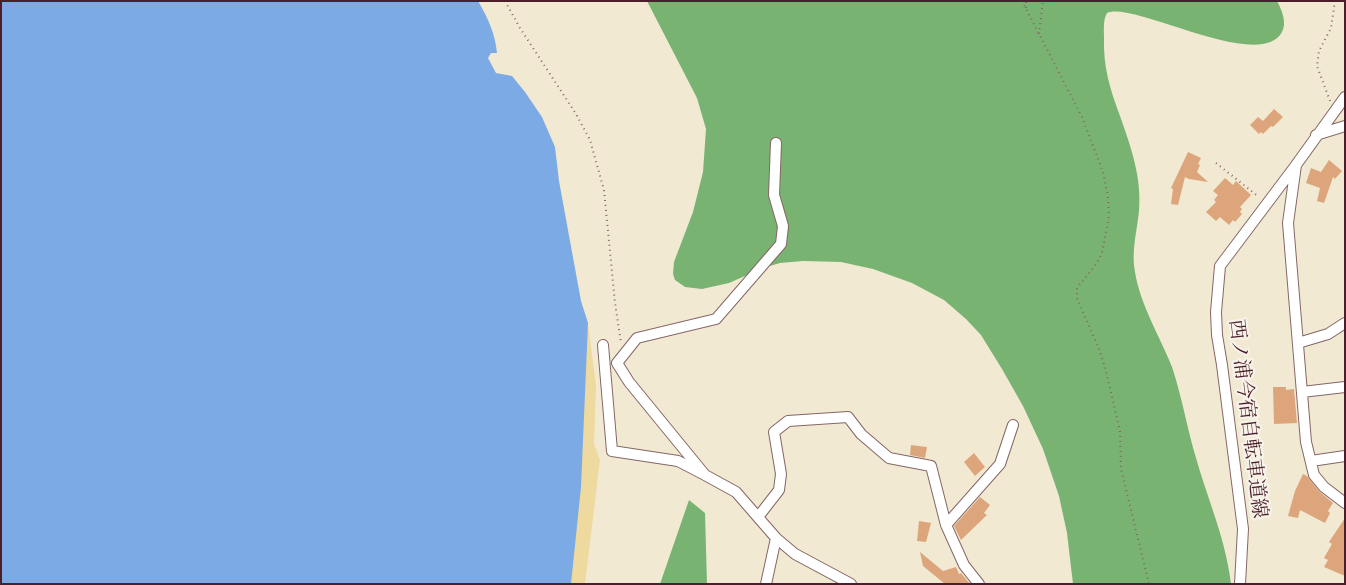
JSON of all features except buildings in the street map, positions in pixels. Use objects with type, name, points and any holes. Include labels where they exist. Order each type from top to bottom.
[{"type":"street","points":[[1334,110],[1345,97]]},
{"type":"street","name":"西ノ浦今宿自転車道線","points":[[1240,584],[1243,529],[1217,335],[1216,312],[1220,266],[1296,165],[1334,110]]},
{"type":"street","points":[[1316,135],[1345,126]]},
{"type":"street","points":[[705,474],[629,382],[617,363],[637,338],[716,319],[782,244],[783,226],[774,195],[776,143]]},
{"type":"street","points":[[1296,165],[1288,223],[1306,442],[1314,475],[1324,487],[1345,503]]},
{"type":"street","points":[[1298,343],[1328,334],[1345,323]]},
{"type":"street","points":[[603,345],[612,451],[678,461],[705,474],[736,492],[776,538],[795,554],[851,584]]},
{"type":"street","points":[[1302,392],[1345,387]]},
{"type":"street","points":[[758,517],[779,490],[781,474],[774,432],[788,421],[848,417],[862,434],[889,458],[931,466],[946,525],[964,565],[979,584]]},
{"type":"street","points":[[946,525],[1000,464],[1014,425]]},
{"type":"street","points":[[1310,461],[1345,456]]},
{"type":"street","points":[[766,584],[776,538]]},
{"type":"path","points":[[506,1],[520,28],[576,114],[590,140],[604,190],[615,303],[622,344]]},
{"type":"path","points":[[1022,1],[1082,117],[1102,172],[1108,197],[1110,216],[1102,253],[1097,263],[1077,288],[1077,298],[1105,367],[1120,431],[1121,469],[1149,584]]},
{"type":"path","points":[[1026,1],[1026,8]]},
{"type":"path","points":[[1039,34],[1044,1]]},
{"type":"path","points":[[1334,110],[1317,66],[1318,50],[1331,28],[1335,1]]},
{"type":"path","points":[[1216,163],[1266,203]]},
{"type":"green space","points":[[647,1],[1277,1],[1281,8],[1284,25],[1282,32],[1269,42],[1249,44],[1224,41],[1142,16],[1121,12],[1107,13],[1104,25],[1104,48],[1108,78],[1132,151],[1139,187],[1139,211],[1134,257],[1135,272],[1141,296],[1176,378],[1196,458],[1221,536],[1231,584],[1073,584],[1067,533],[1059,496],[1043,449],[1023,406],[981,335],[944,300],[912,283],[873,269],[841,262],[803,261],[780,263],[763,268],[729,283],[702,289],[685,287],[675,280],[673,274],[674,262],[693,212],[703,172],[706,129],[697,98]]},
{"type":"green space","points":[[689,500],[705,513],[707,584],[660,584]]},
{"type":"sand","points":[[588,323],[596,386],[594,444],[600,460],[585,584],[558,584],[575,460]]},
{"type":"water","points":[[1,1],[478,1],[495,39],[497,53],[491,53],[488,58],[496,73],[512,76],[525,92],[542,117],[555,147],[559,181],[581,301],[588,323],[581,487],[571,584],[1,584]]}]
